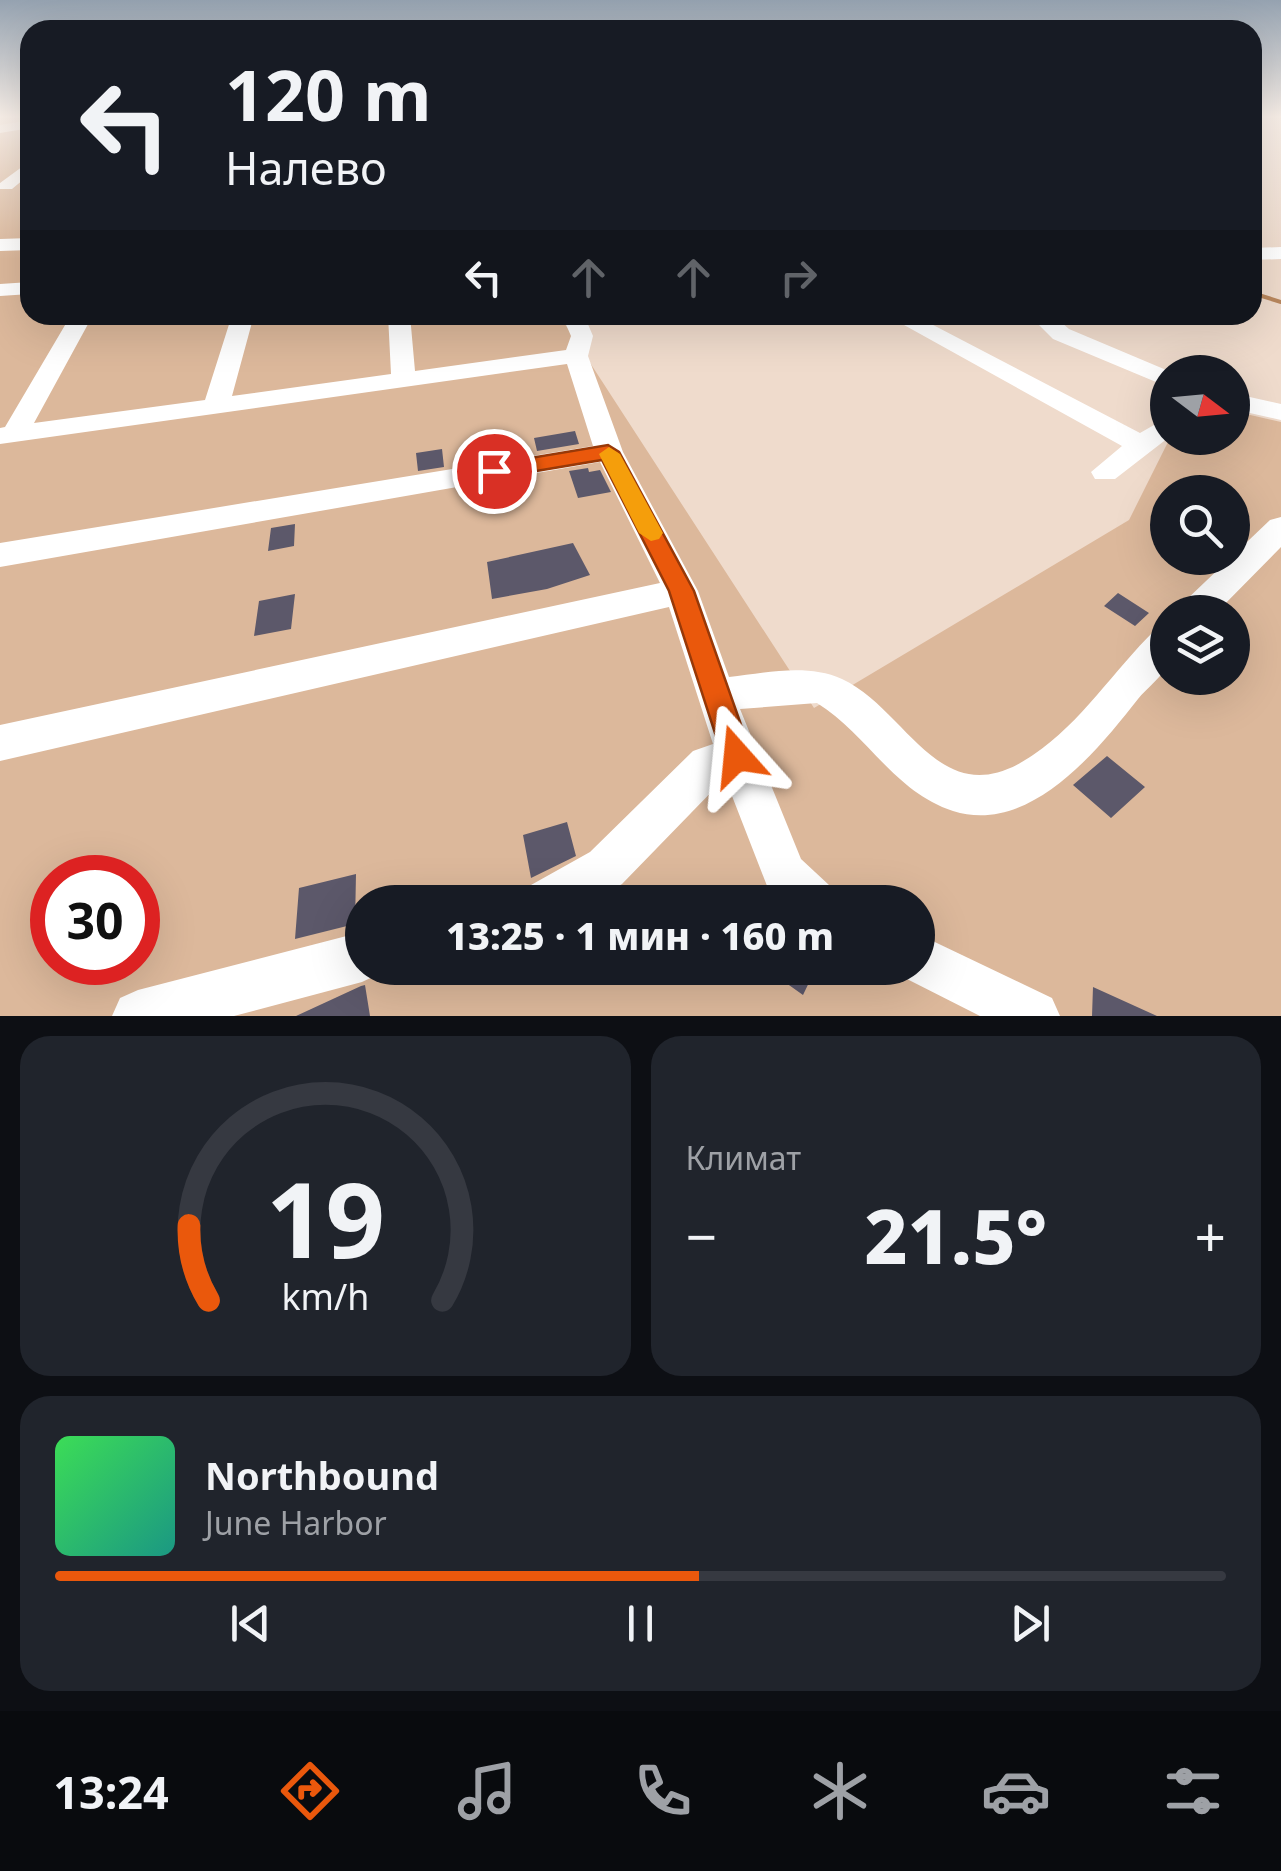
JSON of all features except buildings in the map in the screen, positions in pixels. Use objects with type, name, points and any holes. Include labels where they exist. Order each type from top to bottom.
[{"type":"street","points":[[8,434],[76,325]]},
{"type":"street","points":[[216,406],[240,325]]},
{"type":"street","points":[[400,325],[404,379]]},
{"type":"street","points":[[577,325],[582,336],[576,356],[608,452],[682,591],[737,756],[785,875],[795,885]]},
{"type":"street","points":[[916,325],[1144,446]]},
{"type":"street","points":[[1051,325],[1061,334],[1150,372]]},
{"type":"street","points":[[8,434],[576,356]]},
{"type":"street","points":[[1250,405],[1281,412]]},
{"type":"street","points":[[1105,472],[1150,441]]},
{"type":"street","points":[[0,555],[608,452]]},
{"type":"street","points":[[1213,595],[1281,528]]},
{"type":"street","points":[[0,743],[682,591]]},
{"type":"street","points":[[716,696],[819,686],[840,696],[922,778],[964,794],[990,795],[1028,781],[1064,755],[1150,660]]},
{"type":"street","points":[[577,885],[606,868],[707,764],[737,756]]},
{"type":"street","points":[[138,1016],[345,961]]},
{"type":"street","points":[[935,967],[1034,1016]]},
{"type":"shaded area","points":[[0,164],[20,164],[20,325],[565,325],[814,708],[1129,520],[1150,478],[1150,575],[1250,575],[1250,475],[1152,475],[1162,455],[1250,455],[1250,415],[1281,422],[1281,1016],[0,1016]]},
{"type":"waterway","points":[[1262,296],[1281,302]]},
{"type":"slow traffic","points":[[609,454],[651,533]]},
{"type":"route","points":[[494,471],[608,452],[682,591],[737,756]]}]
